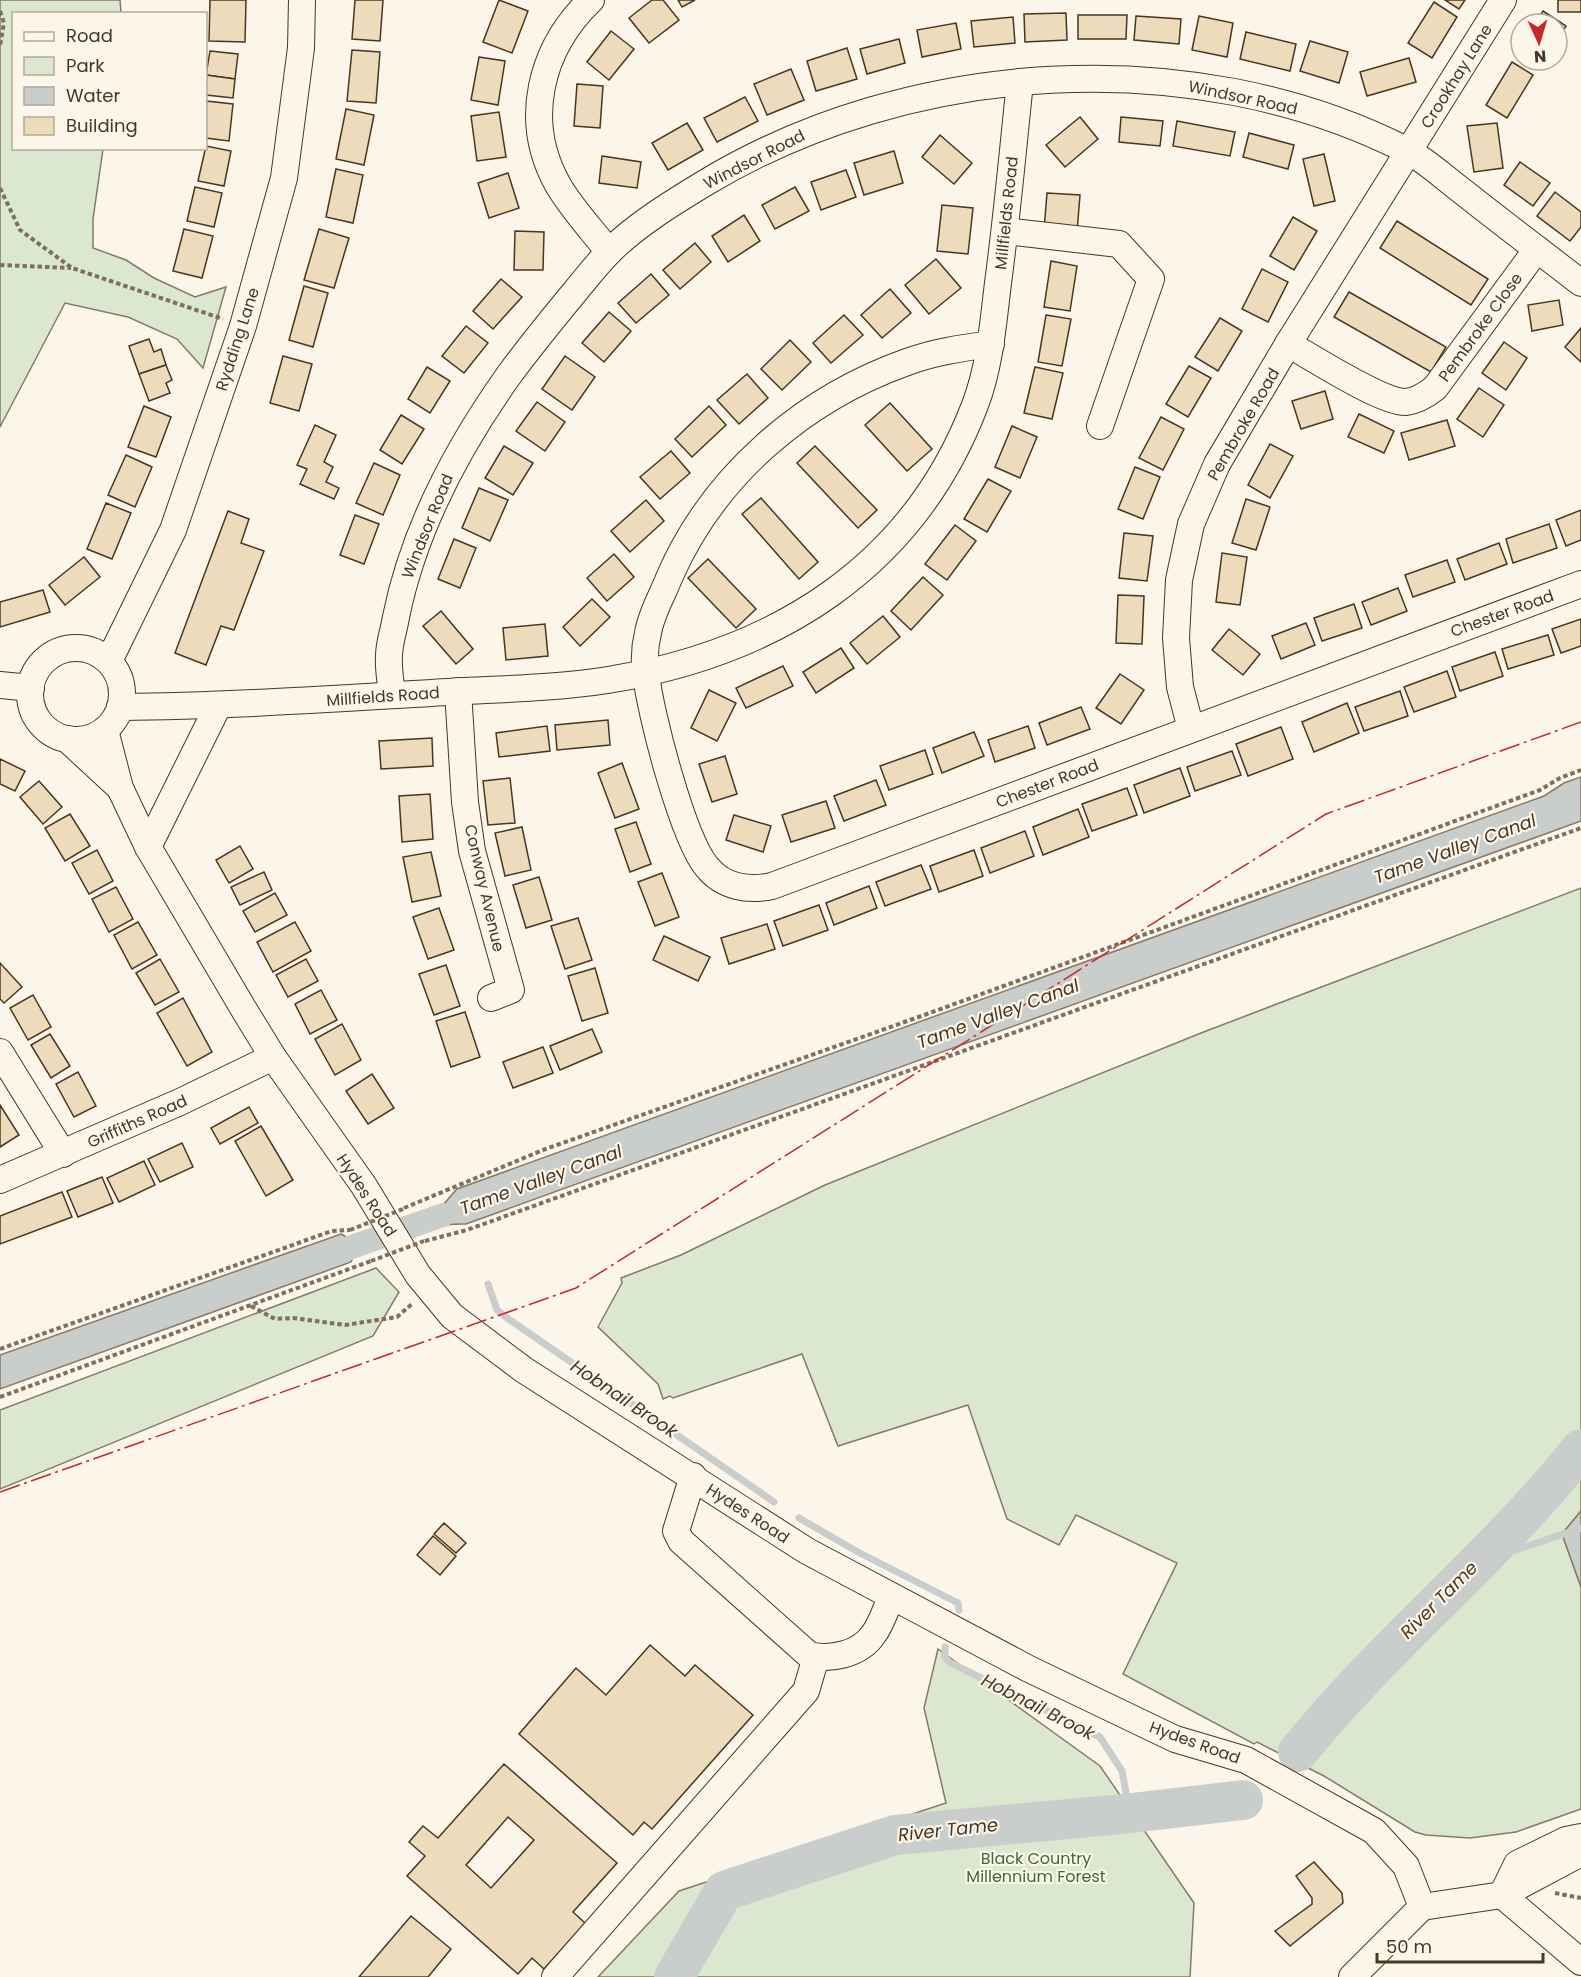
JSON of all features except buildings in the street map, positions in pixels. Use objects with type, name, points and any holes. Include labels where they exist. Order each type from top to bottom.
[{"type":"street","name":"Rydding Lane","points":[[109,662],[173,530],[243,326],[284,178],[301,48],[302,0]]},
{"type":"street","points":[[590,0],[564,29],[546,64],[539,103],[539,124],[549,166],[559,186],[609,252]]},
{"type":"street","name":"Crookhay Lane","points":[[1409,151],[1503,0]]},
{"type":"street","name":"Windsor Road","points":[[392,695],[389,655],[404,581],[453,461],[478,418],[530,345],[609,252],[680,198],[747,159],[797,136],[901,102],[1020,82],[1121,78],[1217,88],[1282,103],[1347,123],[1409,151]]},
{"type":"street","name":"Millfields Road","points":[[120,707],[218,706],[571,684],[646,673],[716,654],[779,628],[836,591],[862,570],[910,520],[948,463],[977,401],[991,344],[1020,82]]},
{"type":"street","points":[[1409,151],[1581,283]]},
{"type":"street","name":"Pembroke Road","points":[[1191,729],[1180,687],[1176,654],[1176,609],[1184,551],[1191,524],[1217,464],[1288,344],[1409,151]]},
{"type":"street","points":[[1005,231],[1119,244],[1151,279],[1100,426]]},
{"type":"street","name":"Pembroke Close","points":[[1288,344],[1383,396],[1405,402],[1416,400],[1435,388],[1538,249]]},
{"type":"street","points":[[646,673],[650,625],[678,559],[714,502],[759,451],[814,408],[876,374],[942,352],[991,344]]},
{"type":"street","name":"Chester Road","points":[[646,673],[670,776],[699,856],[716,876],[727,883],[749,889],[772,886],[1581,584]]},
{"type":"street","points":[[0,685],[31,688],[40,664],[55,651],[82,649],[109,662],[121,688],[120,707],[105,730],[85,740],[67,739]]},
{"type":"street","name":"Hydes Road","points":[[31,688],[34,708],[39,719],[60,739],[67,739],[120,789]]},
{"type":"street","name":"Conway Avenue","points":[[458,691],[465,802],[472,851],[511,990],[491,998]]},
{"type":"street","points":[[148,846],[218,706]]},
{"type":"street","name":"Hydes Road","points":[[105,730],[120,789],[148,846],[273,1057],[364,1186],[391,1233],[452,1316],[525,1370],[807,1551],[1029,1669],[1175,1738],[1246,1760],[1374,1831],[1406,1866],[1422,1907]]},
{"type":"street","points":[[0,1052],[63,1154]]},
{"type":"street","name":"Griffiths Road","points":[[0,1180],[63,1154],[273,1057]]},
{"type":"street","points":[[693,1476],[676,1530],[681,1540],[808,1655],[826,1659],[848,1653],[873,1637],[891,1597]]},
{"type":"street","points":[[555,1977],[806,1691],[816,1657]]},
{"type":"street","points":[[1502,1895],[1518,1864],[1566,1840],[1581,1837]]},
{"type":"street","points":[[1352,1977],[1422,1907],[1502,1895],[1581,1853]]},
{"type":"street","points":[[1502,1895],[1581,1962]]},
{"type":"path","points":[[0,11],[4,23],[0,46]]},
{"type":"path","points":[[0,188],[20,230],[72,268]]},
{"type":"path","points":[[0,265],[72,268],[243,326]]},
{"type":"path","points":[[0,1349],[332,1231],[350,1230],[543,1150],[927,1014],[1540,790],[1560,778],[1581,770]]},
{"type":"path","points":[[0,1397],[424,1241],[466,1230],[1581,828]]},
{"type":"path","points":[[250,1305],[275,1319],[293,1318],[345,1325],[398,1317],[430,1289]]},
{"type":"path","points":[[1544,1890],[1581,1898]]},
{"type":"green space","points":[[0,0],[120,0],[121,12],[12,12],[12,150],[103,150],[93,219],[93,248],[126,260],[154,278],[195,297],[226,287],[203,368],[177,339],[128,317],[65,303],[0,427]]},
{"type":"green space","points":[[1581,888],[1581,1511],[1562,1534],[1581,1587],[1581,1809],[1516,1832],[1470,1838],[1415,1832],[1324,1776],[1257,1742],[1254,1744],[1123,1674],[1177,1563],[1076,1515],[1059,1545],[1007,1519],[968,1405],[838,1446],[802,1354],[673,1398],[670,1396],[663,1399],[658,1384],[598,1327],[622,1283],[621,1278],[681,1255],[825,1185],[1201,1033]]},
{"type":"green space","points":[[376,1268],[399,1292],[373,1336],[0,1489],[0,1410]]},
{"type":"green space","name":"Black Country Millennium Forest","points":[[938,1649],[1100,1766],[1194,1903],[1190,1977],[598,1977],[679,1891],[946,1803],[924,1708]]},
{"type":"water","name":"Tame Valley Canal","points":[[1581,777],[1581,821],[466,1224],[414,1225],[421,1214],[442,1206],[457,1189],[1544,796],[1564,783]]},
{"type":"water","points":[[341,1234],[359,1244],[351,1262],[0,1389],[0,1355]]},
{"type":"water","points":[[1581,1511],[1581,1587],[1562,1534]]},
{"type":"waterway","points":[[329,1255],[443,1215]]},
{"type":"waterway","name":"Hobnail Brook","points":[[488,1284],[497,1310],[507,1318],[774,1502]]},
{"type":"waterway","name":"River Tame","points":[[1298,1752],[1367,1674],[1513,1527],[1581,1449]]},
{"type":"waterway","name":"Hobnail Brook","points":[[799,1518],[856,1551],[958,1603],[959,1610]]},
{"type":"waterway","points":[[1477,1563],[1581,1528]]},
{"type":"waterway","name":"Hobnail Brook","points":[[945,1647],[945,1657],[949,1662],[1100,1737],[1122,1771],[1130,1814]]},
{"type":"waterway","name":"River Tame","points":[[674,1977],[724,1891],[895,1835],[1123,1814],[1243,1800]]},
{"type":"power","points":[[0,1492],[576,1288],[1326,814],[1581,722]]}]
